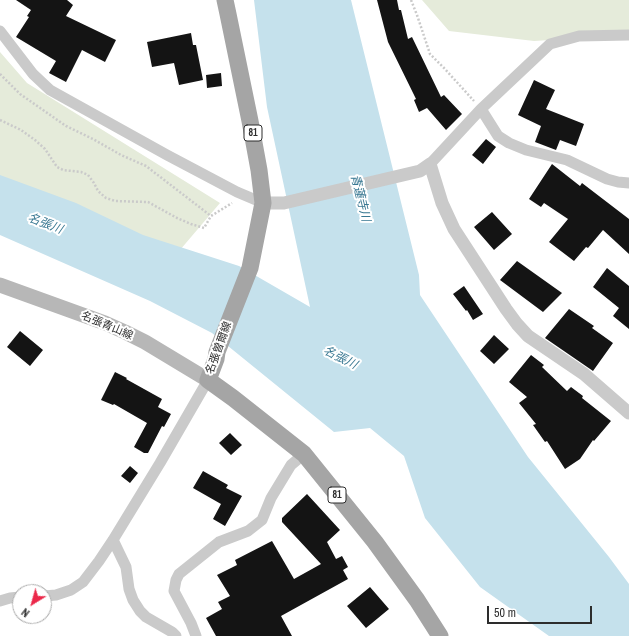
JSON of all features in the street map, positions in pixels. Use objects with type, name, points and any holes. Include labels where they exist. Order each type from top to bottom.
[{"type":"main road","name":"名張曽爾線","points":[[225,0],[250,121],[259,170],[263,203],[250,268],[217,352],[208,380],[304,454],[375,542],[417,600],[440,636]]},
{"type":"main road","name":"名張青山線","points":[[0,285],[125,332],[145,342],[208,380]]},
{"type":"street","points":[[0,31],[33,74],[50,90],[236,192],[263,203],[284,203],[425,168],[481,109],[550,44],[579,36],[629,35]]},
{"type":"street","points":[[481,109],[498,136],[509,143],[526,150],[568,160],[607,179],[629,183]]},
{"type":"street","points":[[425,168],[454,229],[517,324],[528,336],[584,374],[629,413]]},
{"type":"street","points":[[52,595],[71,590],[83,582],[99,561],[160,463],[208,380]]},
{"type":"street","points":[[196,636],[191,623],[174,591],[179,574],[219,542],[248,530],[262,520],[271,498],[291,465],[304,454]]},
{"type":"street","points":[[113,540],[126,567],[129,589],[133,600],[140,611],[146,617],[172,632],[176,636]]},
{"type":"street","points":[[0,601],[12,598]]},
{"type":"path","points":[[411,0],[430,54],[481,109]]},
{"type":"path","points":[[0,74],[20,94],[66,126],[121,155],[146,166],[211,216]]},
{"type":"path","points":[[0,120],[22,130],[35,140],[45,149],[57,167],[63,170],[81,172],[88,175],[98,191],[106,198],[115,201],[148,202],[176,218],[204,228],[211,216],[232,204]]},
{"type":"green space","points":[[422,0],[629,0],[629,35],[534,41],[449,31]]},
{"type":"green space","points":[[0,52],[27,83],[220,203],[180,250],[0,196]]},
{"type":"water","points":[[254,0],[351,0],[419,275],[420,295],[528,457],[629,584],[629,636],[549,636],[480,587],[425,518],[404,456],[370,428],[334,432],[212,333],[150,301],[0,235],[0,175],[76,203],[143,235],[239,266],[310,307],[267,107]]},
{"type":"building","points":[[16,0],[67,0],[73,5],[66,16],[116,40],[105,62],[82,50],[66,82],[49,73],[56,61],[16,37],[29,17],[27,16],[31,10]]},
{"type":"building","points":[[377,0],[397,0],[408,39],[412,37],[441,97],[444,95],[462,114],[446,130],[427,108],[419,112],[414,100],[416,99],[388,42]]},
{"type":"building","points":[[191,33],[193,45],[196,45],[203,80],[179,85],[174,63],[152,67],[147,42]]},
{"type":"building","points":[[221,73],[222,86],[207,88],[206,75]]},
{"type":"building","points":[[534,80],[555,90],[546,109],[584,124],[576,146],[560,140],[556,150],[535,142],[541,126],[518,115]]},
{"type":"building","points":[[486,139],[496,147],[483,164],[472,155]]},
{"type":"building","points":[[552,164],[580,186],[582,183],[629,219],[629,254],[603,230],[588,248],[586,247],[574,261],[549,242],[568,219],[544,203],[541,207],[529,199]]},
{"type":"building","points":[[492,212],[512,234],[494,250],[474,227]]},
{"type":"building","points":[[517,261],[562,293],[543,312],[500,280]]},
{"type":"building","points":[[607,268],[629,286],[629,329],[613,316],[619,308],[593,287]]},
{"type":"building","points":[[464,286],[483,314],[473,320],[467,310],[466,311],[453,294]]},
{"type":"building","points":[[569,309],[594,326],[592,328],[613,343],[593,371],[545,338]]},
{"type":"building","points":[[20,331],[43,350],[30,366],[7,347]]},
{"type":"building","points":[[494,335],[509,349],[494,364],[480,351]]},
{"type":"building","points":[[531,355],[544,365],[542,367],[567,391],[571,387],[583,396],[582,398],[611,421],[594,441],[593,440],[580,459],[565,469],[547,441],[545,442],[533,425],[536,424],[519,403],[527,397],[509,382]]},
{"type":"building","points":[[115,372],[162,399],[158,407],[171,414],[164,427],[162,426],[148,453],[144,453],[134,447],[147,423],[114,404],[113,405],[101,400]]},
{"type":"building","points":[[230,433],[242,445],[231,455],[219,443]]},
{"type":"building","points":[[130,466],[138,473],[130,483],[121,476]]},
{"type":"building","points":[[203,471],[228,485],[226,488],[242,496],[225,526],[213,519],[221,504],[193,488]]},
{"type":"building","points":[[307,494],[340,530],[327,542],[336,559],[342,556],[348,567],[343,570],[348,579],[281,616],[292,636],[216,636],[206,618],[222,609],[218,602],[230,596],[217,575],[237,565],[235,560],[272,541],[294,579],[321,564],[282,522],[282,518]]},
{"type":"building","points":[[370,587],[389,609],[366,628],[347,606]]},
{"type":"water label","name":"青蓮寺川","points":[[360,198]]},
{"type":"water label","name":"名張川","points":[[45,224]]},
{"type":"water label","name":"名張川","points":[[340,358]]}]
